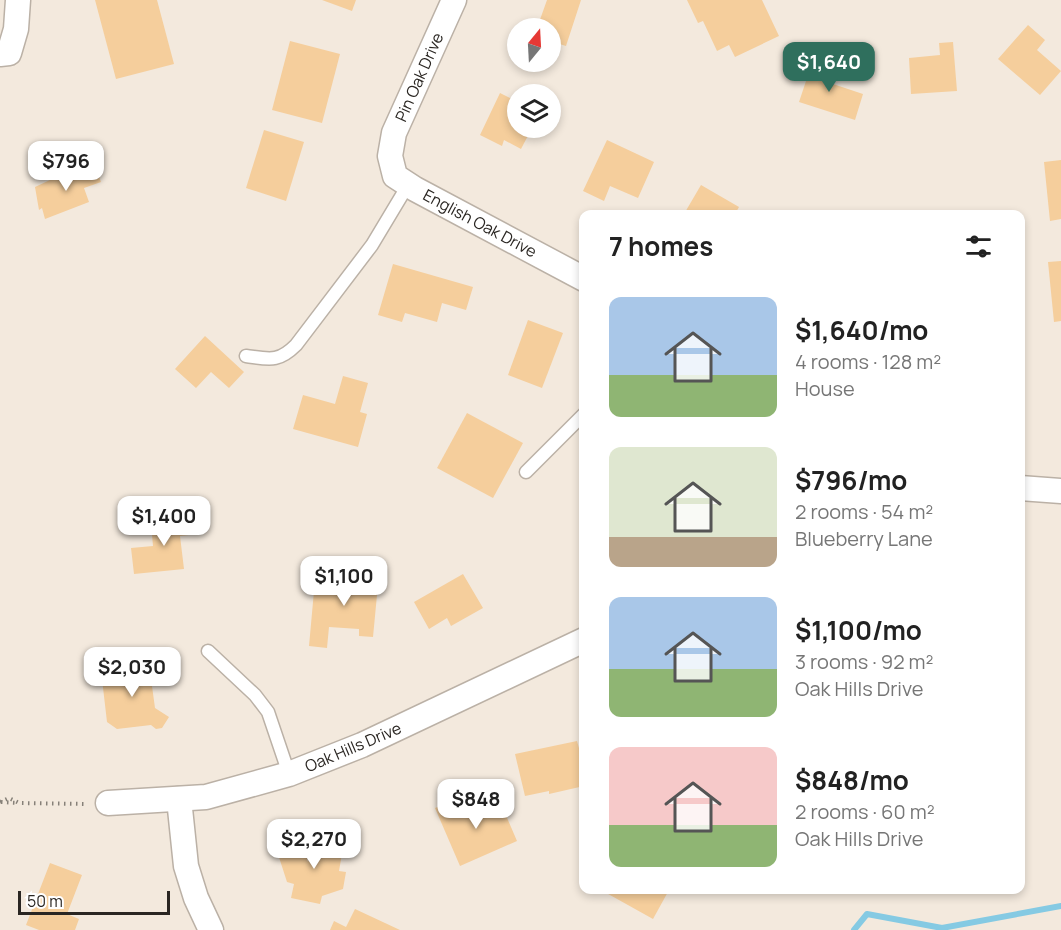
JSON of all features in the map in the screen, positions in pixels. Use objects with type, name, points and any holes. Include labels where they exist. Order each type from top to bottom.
[{"type":"street","points":[[5,53],[16,29],[18,0]]},
{"type":"street","name":"Pin Oak Drive","points":[[390,156],[394,134],[454,0]]},
{"type":"street","name":"English Oak Drive","points":[[390,156],[395,176],[579,276]]},
{"type":"street","points":[[1025,488],[1061,491]]},
{"type":"street","name":"Oak Hills Drive","points":[[108,803],[206,797],[289,774],[362,745],[579,642]]},
{"type":"street","points":[[179,799],[186,866],[209,930]]},
{"type":"lane","points":[[246,356],[275,359],[286,355],[296,345],[372,245],[408,184]]},
{"type":"lane","points":[[526,472],[579,419]]},
{"type":"lane","points":[[208,651],[255,695],[268,712],[289,774]]},
{"type":"path","points":[[0,802],[9,798],[19,803],[73,804]]},
{"type":"building","points":[[95,0],[157,0],[174,64],[116,79]]},
{"type":"building","points":[[322,0],[356,0],[352,11]]},
{"type":"building","points":[[547,0],[581,0],[566,46],[561,44],[561,18],[541,18]]},
{"type":"building","points":[[687,0],[762,0],[779,36],[735,57],[729,45],[717,51],[703,21],[698,23]]},
{"type":"building","points":[[1028,25],[1045,40],[1037,50],[1061,71],[1040,95],[998,59]]},
{"type":"building","points":[[290,41],[340,54],[322,123],[272,110]]},
{"type":"building","points":[[953,42],[957,91],[911,94],[909,58],[940,55],[939,43]]},
{"type":"building","points":[[813,60],[832,66],[827,82],[863,94],[855,120],[799,102]]},
{"type":"building","points":[[500,93],[507,96],[507,138],[527,138],[521,149],[504,140],[502,146],[480,135]]},
{"type":"building","points":[[264,130],[304,142],[286,201],[246,188]]},
{"type":"building","points":[[607,140],[654,162],[638,198],[610,186],[604,201],[583,191]]},
{"type":"building","points":[[1061,160],[1061,219],[1050,221],[1044,162]]},
{"type":"building","points":[[95,166],[101,182],[84,188],[89,202],[45,219],[42,208],[39,210],[35,187]]},
{"type":"building","points":[[701,185],[739,207],[737,210],[686,210]]},
{"type":"building","points":[[1061,261],[1061,321],[1054,322],[1048,262]]},
{"type":"building","points":[[393,264],[473,287],[466,310],[442,303],[437,322],[405,313],[402,322],[378,315]]},
{"type":"building","points":[[528,320],[563,333],[542,388],[508,375]]},
{"type":"building","points":[[205,336],[244,372],[229,388],[211,372],[196,388],[175,369]]},
{"type":"building","points":[[343,376],[368,383],[360,412],[367,414],[358,447],[293,429],[303,395],[335,404]]},
{"type":"building","points":[[467,413],[523,443],[493,498],[437,468]]},
{"type":"building","points":[[195,518],[197,534],[180,536],[184,569],[134,574],[131,548],[153,546],[151,523]]},
{"type":"building","points":[[347,571],[379,574],[373,637],[359,636],[359,629],[329,627],[327,648],[309,646],[315,580],[346,583]]},
{"type":"building","points":[[463,574],[483,608],[451,626],[447,618],[429,629],[414,602]]},
{"type":"building","points":[[153,662],[155,681],[152,686],[155,708],[169,717],[162,728],[156,729],[151,725],[117,729],[107,722],[102,679],[111,678],[119,666]]},
{"type":"building","points":[[577,741],[579,787],[549,794],[549,791],[525,796],[515,754]]},
{"type":"building","points":[[457,799],[463,814],[499,799],[517,841],[460,866],[435,808]]},
{"type":"building","points":[[333,837],[340,838],[343,848],[339,871],[346,872],[343,889],[322,896],[320,904],[291,898],[294,884],[287,882],[277,851],[302,843],[308,862],[312,844]]},
{"type":"building","points":[[50,863],[82,875],[67,914],[79,919],[75,930],[39,930],[26,925]]},
{"type":"building","points":[[608,894],[667,894],[653,919]]},
{"type":"building","points":[[355,909],[400,930],[330,930],[334,921],[346,927]]},
{"type":"waterway","points":[[854,930],[867,914],[942,928],[1061,906]]}]
